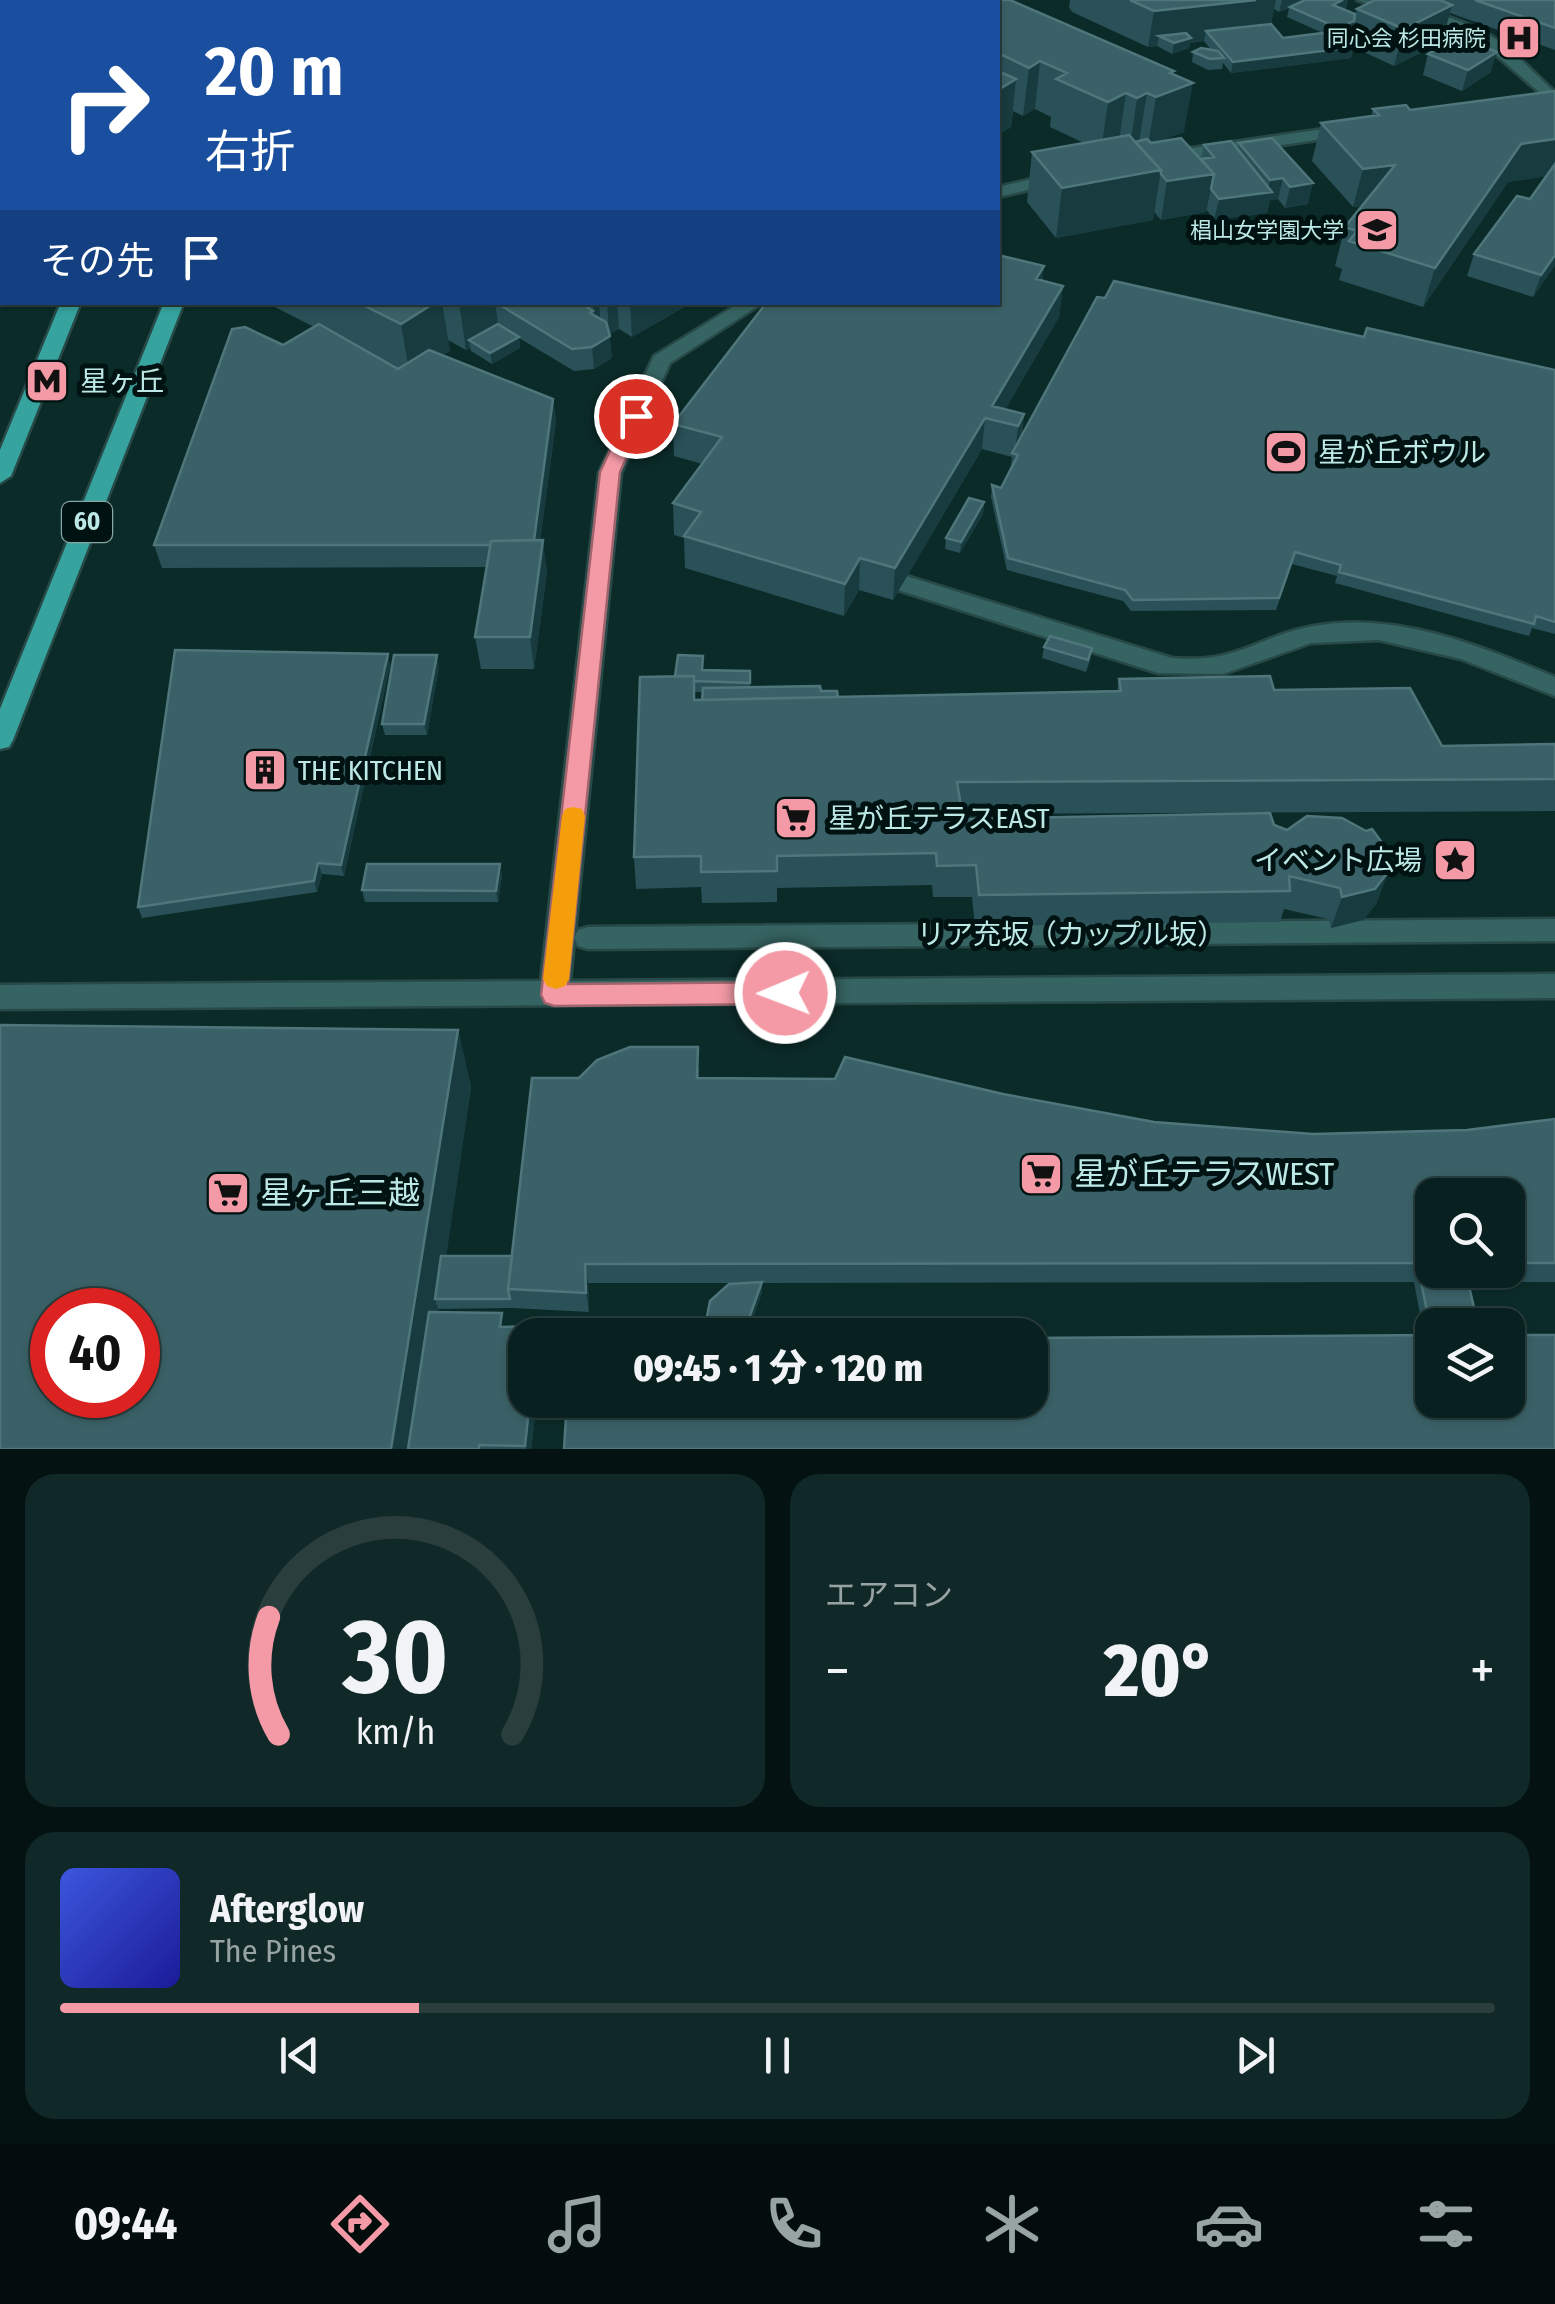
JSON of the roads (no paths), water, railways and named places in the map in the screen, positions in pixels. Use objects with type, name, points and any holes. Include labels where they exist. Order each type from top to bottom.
[{"type":"main road","points":[[0,476],[70,305]]},
{"type":"main road","name":"60","points":[[0,740],[173,305]]},
{"type":"street","points":[[1365,0],[1473,32],[1493,44],[1555,102],[1544,109],[1529,110]]},
{"type":"street","points":[[1153,159],[1374,127]]},
{"type":"street","points":[[1000,192],[1076,173]]},
{"type":"street","points":[[554,995],[610,472],[661,360],[750,305]]},
{"type":"street","points":[[903,584],[1158,664],[1190,670],[1227,667],[1300,637],[1358,630],[1405,636],[1449,648],[1555,687]]},
{"type":"street","name":"リア充坂（カップル坂）","points":[[588,938],[1555,930]]},
{"type":"street","points":[[0,997],[1555,986]]},
{"type":"place","name":"同心会 杉田病院","points":[[1519,38]]},
{"type":"place","name":"椙山女学園大学","points":[[1377,230]]},
{"type":"place","name":"星ヶ丘","points":[[47,381]]},
{"type":"place","name":"星が丘ボウル","points":[[1286,452]]},
{"type":"place","name":"THE KITCHEN","points":[[265,770]]},
{"type":"place","name":"星が丘テラスEAST","points":[[796,818]]},
{"type":"place","name":"イベント広場","points":[[1455,860]]},
{"type":"place","name":"星が丘テラスWEST","points":[[1041,1174]]},
{"type":"place","name":"星ヶ丘三越","points":[[228,1193]]}]
